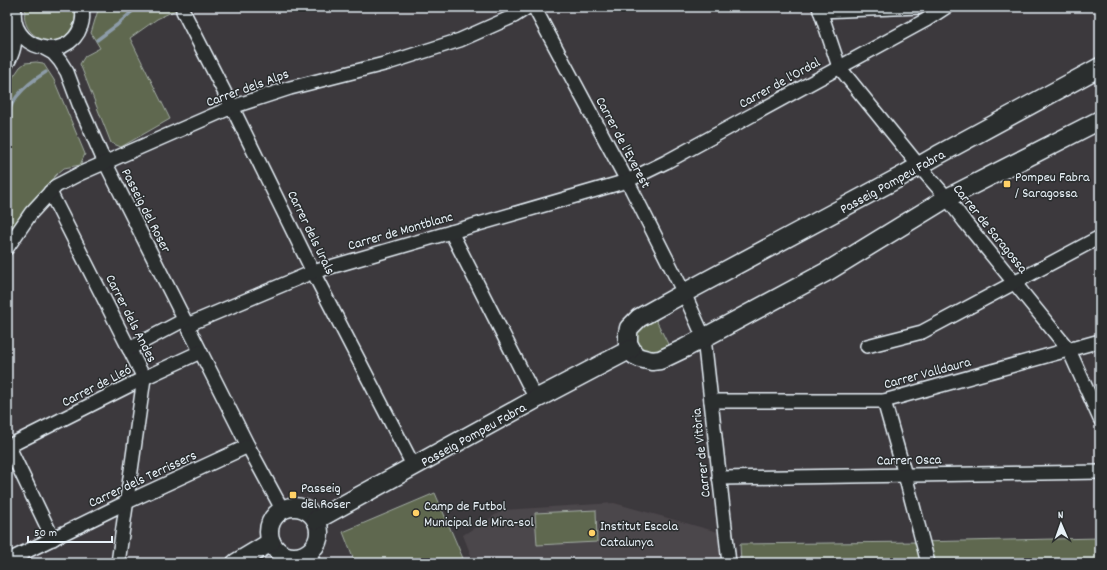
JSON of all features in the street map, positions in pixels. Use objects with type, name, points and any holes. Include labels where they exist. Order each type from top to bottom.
[{"type":"street","points":[[8,61],[15,45],[16,36],[14,13],[16,7]]},
{"type":"street","name":"Carrer dels Alps","points":[[7,248],[31,213],[50,192],[56,186],[79,174],[232,107],[290,88],[388,63],[460,40],[514,16],[528,7]]},
{"type":"street","name":"Carrer de l'Everest","points":[[534,7],[684,293]]},
{"type":"street","points":[[839,67],[820,9],[919,7]]},
{"type":"street","name":"Carrer de l'Ordal","points":[[627,182],[926,20],[946,7]]},
{"type":"street","points":[[8,61],[18,53],[41,48],[58,48],[69,42],[74,38],[80,29],[83,10]]},
{"type":"street","name":"Carrer dels Urals","points":[[183,11],[313,272],[414,467]]},
{"type":"street","name":"Passeig del Roser","points":[[15,24],[23,37],[41,48],[53,53],[67,72],[78,104],[106,163],[200,352],[282,509]]},
{"type":"street","name":"Passeig del Roser","points":[[67,72],[66,54],[69,42]]},
{"type":"street","name":"Carrer de Saragossa","points":[[839,67],[1069,350],[1100,419]]},
{"type":"street","name":"Passeig Pompeu Fabra","points":[[316,520],[536,399],[631,350],[628,343],[629,328],[639,318],[920,167],[938,155],[1100,67]]},
{"type":"street","points":[[631,350],[634,355],[645,360],[660,360],[828,271],[947,198],[1100,120]]},
{"type":"street","name":"Carrer de Montblanc","points":[[129,349],[186,323],[313,272],[627,182]]},
{"type":"street","name":"Carrer dels Andes","points":[[50,192],[144,378],[118,563]]},
{"type":"street","points":[[451,232],[536,399]]},
{"type":"street","points":[[867,346],[922,332],[1100,237]]},
{"type":"street","points":[[684,293],[704,338]]},
{"type":"street","name":"Carrer de Vitòria","points":[[704,338],[729,563]]},
{"type":"street","name":"Carrer Valldaura","points":[[711,401],[884,402],[1100,341]]},
{"type":"street","name":"Carrer de Lleó","points":[[8,447],[144,378],[200,352]]},
{"type":"street","points":[[884,402],[928,563]]},
{"type":"street","name":"Carrer dels Terrissers","points":[[7,561],[127,502],[248,446]]},
{"type":"street","points":[[8,447],[53,539]]},
{"type":"street","name":"Carrer Osca","points":[[719,478],[1100,472]]},
{"type":"street","points":[[295,506],[301,507],[313,514],[316,520],[319,527],[319,534],[318,541],[311,558],[302,556],[287,556],[280,553],[271,542],[269,527],[271,520],[282,509],[295,506]]},
{"type":"street","points":[[236,563],[271,542]]},
{"type":"shaded area","name":"Institut Escola Catalunya","points":[[614,503],[718,532],[721,563],[474,563],[463,535],[503,510]]},
{"type":"green space","points":[[26,7],[74,7],[75,20],[67,34],[59,39],[50,41],[41,39],[33,34],[27,27],[25,18]]},
{"type":"green space","points":[[99,7],[182,7],[157,19],[130,38],[170,119],[121,147],[111,143],[80,64],[85,56],[100,48],[91,33]]},
{"type":"green space","points":[[25,63],[43,63],[54,80],[85,154],[80,165],[64,168],[56,175],[44,188],[7,237],[7,86],[20,67]]},
{"type":"green space","points":[[654,316],[670,348],[660,354],[641,353],[634,336],[635,330]]},
{"type":"green space","name":"Camp de Futbol Municipal de Mira-sol","points":[[435,493],[465,563],[355,563],[343,532]]},
{"type":"green space","points":[[596,510],[597,542],[537,545],[535,513]]},
{"type":"green space","points":[[1100,538],[1100,563],[741,563],[740,544],[918,542]]},
{"type":"waterway","points":[[97,40],[137,7]]},
{"type":"waterway","points":[[7,123],[11,107],[20,93],[32,81],[46,72]]},
{"type":"place","name":"Pompeu Fabra / Saragossa","points":[[1007,184]]},
{"type":"place","name":"Passeig del Roser","points":[[293,495]]},
{"type":"place","name":"Camp de Futbol Municipal de Mira-sol","points":[[416,513]]},
{"type":"place","name":"Institut Escola Catalunya","points":[[592,533]]}]
